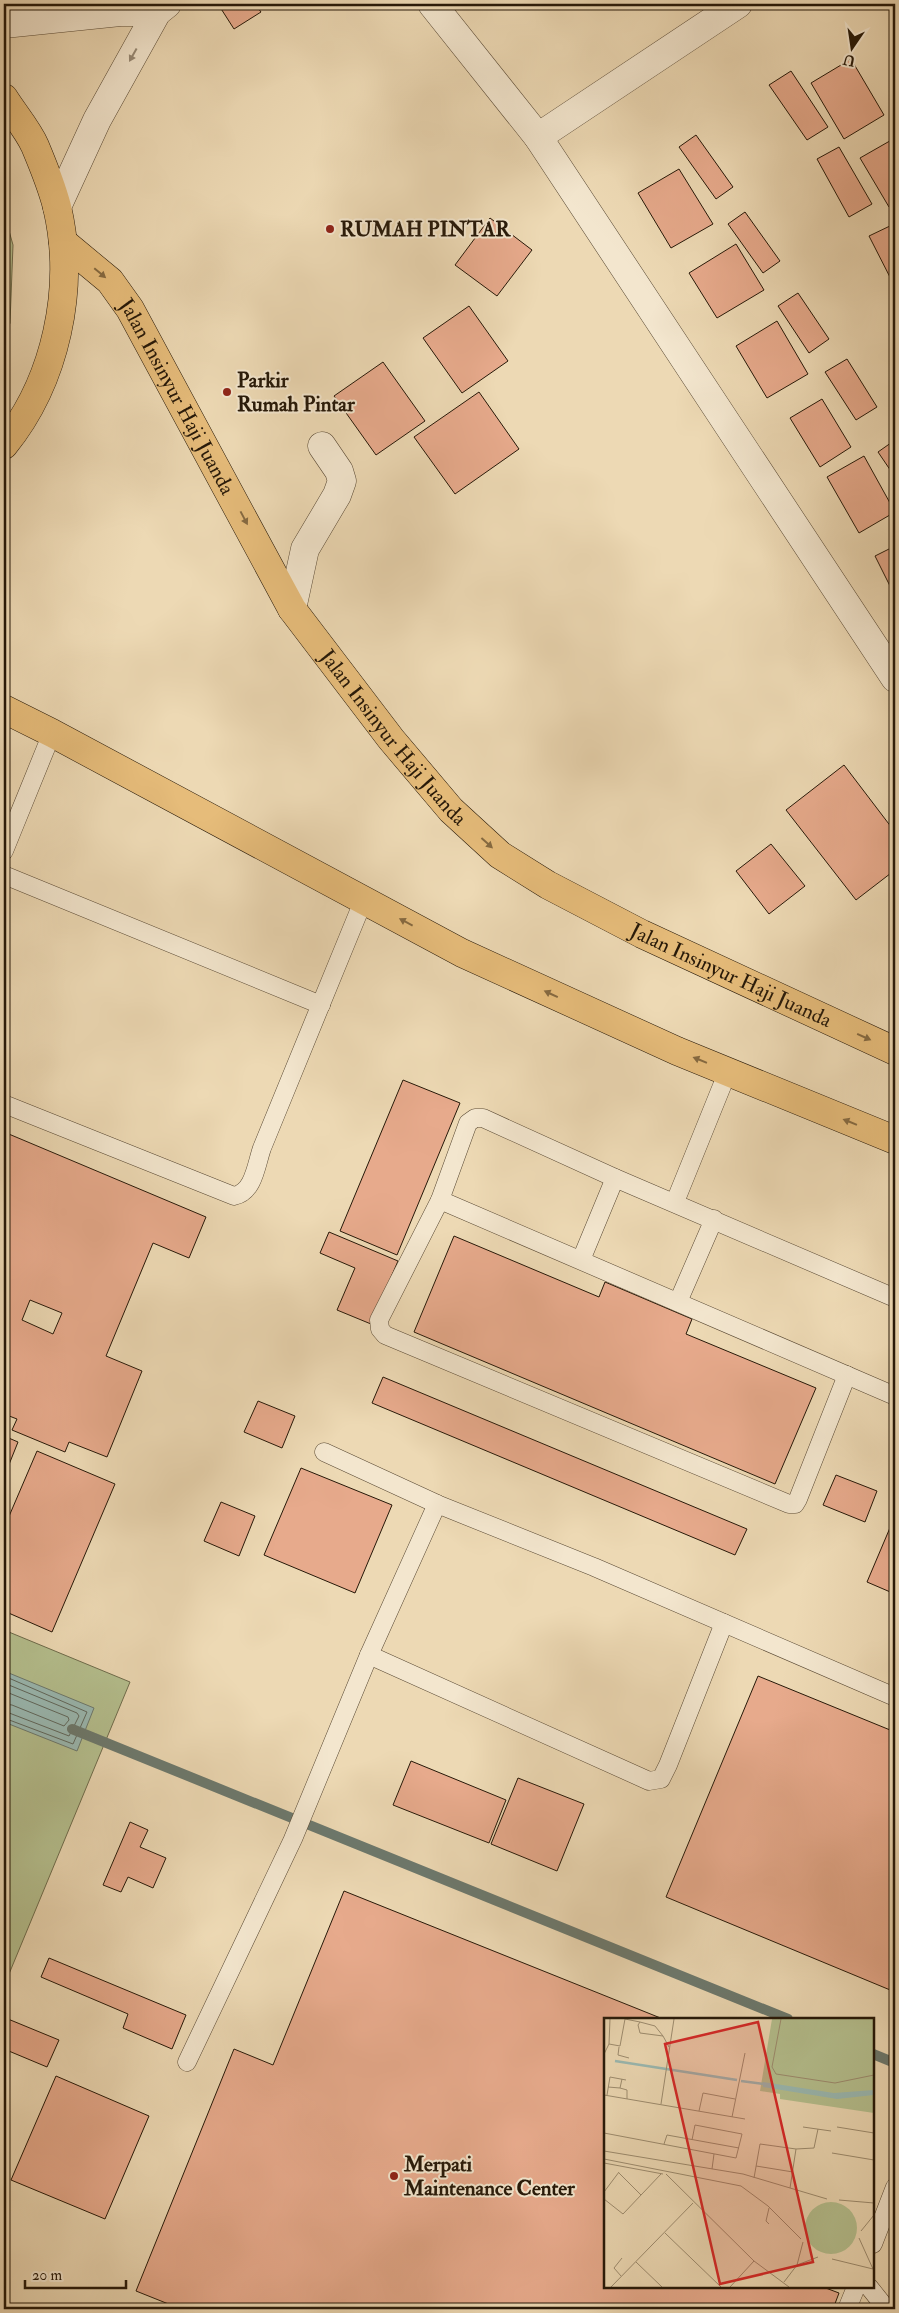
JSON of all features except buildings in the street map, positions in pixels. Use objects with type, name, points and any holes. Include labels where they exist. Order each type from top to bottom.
[{"type":"highway","points":[[4,98],[34,144],[57,206],[63,242],[62,306],[48,368],[19,426],[4,445]]},
{"type":"highway","name":"Jalan Insinyur Haji Juanda","points":[[63,242],[110,282],[130,308],[292,609],[390,739],[451,810],[500,855],[548,885],[642,934],[895,1051]]},
{"type":"highway","points":[[4,709],[471,957],[571,1003],[728,1071],[895,1140]]},
{"type":"street","points":[[432,4],[538,137],[895,678]]},
{"type":"street","points":[[538,137],[738,4]]},
{"type":"street","points":[[4,24],[162,8]]},
{"type":"street","points":[[57,206],[97,120],[162,8]]},
{"type":"street","points":[[292,609],[305,549],[337,495],[342,481],[339,471],[322,446]]},
{"type":"lane","points":[[4,851],[52,733]]},
{"type":"lane","points":[[4,875],[321,1005]]},
{"type":"lane","points":[[4,1104],[234,1196],[243,1194],[250,1186],[262,1148],[364,899]]},
{"type":"lane","points":[[675,1202],[728,1071]]},
{"type":"lane","points":[[848,1375],[798,1499],[795,1504],[789,1504],[385,1335],[380,1328],[379,1320],[440,1200],[468,1123],[475,1118],[483,1118],[615,1178],[675,1202],[895,1298]]},
{"type":"lane","points":[[581,1260],[615,1178]]},
{"type":"lane","points":[[440,1200],[895,1396]]},
{"type":"lane","points":[[678,1302],[714,1219]]},
{"type":"lane","points":[[324,1452],[437,1504],[895,1696]]},
{"type":"lane","points":[[187,2062],[293,1839],[369,1655],[437,1504]]},
{"type":"lane","points":[[369,1655],[649,1781],[661,1778],[668,1765],[724,1623]]},
{"type":"lane","points":[[874,2241],[895,2188]]},
{"type":"lane","points":[[847,2309],[856,2288]]},
{"type":"lane","points":[[870,2288],[881,2302],[883,2309]]},
{"type":"green space","points":[[4,213],[13,245],[10,323],[4,341]]},
{"type":"green space","points":[[4,1630],[130,1682],[4,1986]]},
{"type":"water","points":[[4,1671],[94,1708],[77,1751],[4,1722]]},
{"type":"waterway","points":[[72,1729],[786,2018]]},
{"type":"waterway","points":[[874,2054],[895,2063]]},
{"type":"place","name":"RUMAH PINTAR","points":[[330,229]]},
{"type":"place","name":"Parkir Rumah Pintar","points":[[227,392]]},
{"type":"place","name":"Merpati Maintenance Center","points":[[394,2176]]}]
